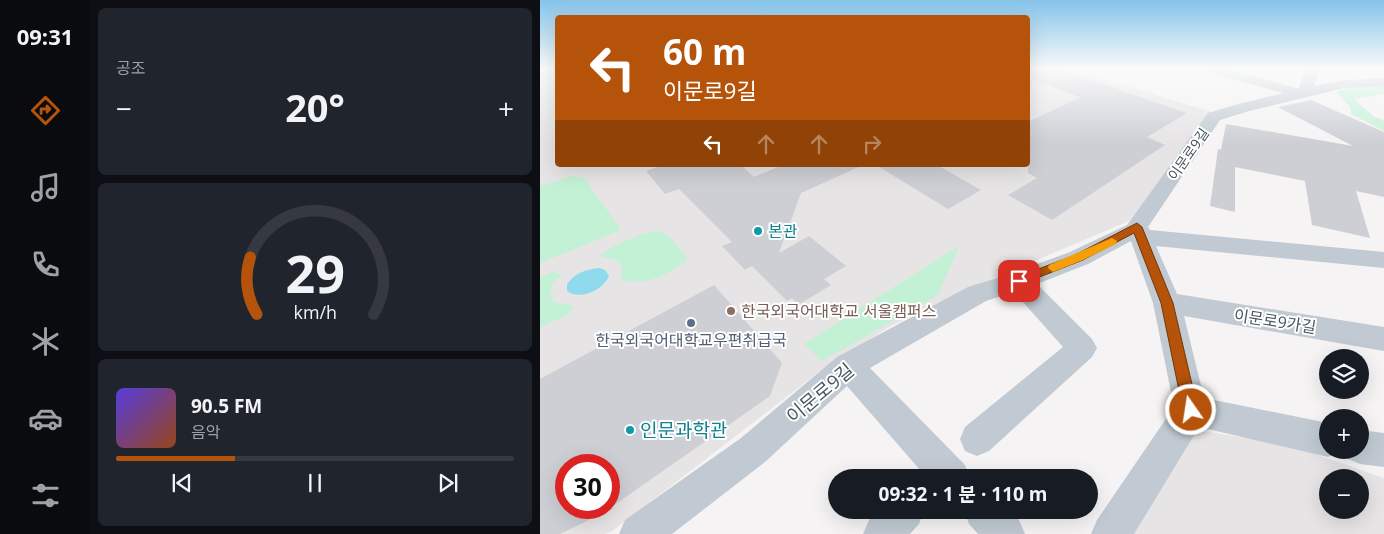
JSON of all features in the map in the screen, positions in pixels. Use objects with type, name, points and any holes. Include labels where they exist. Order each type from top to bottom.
[{"type":"street","name":"이문로9길","points":[[639,534],[753,450],[848,366],[977,294],[1019,281],[1079,258],[1138,232],[1214,117],[1284,93]]},
{"type":"street","points":[[1111,534],[1191,410],[1167,303],[1138,232],[1384,260]]},
{"type":"street","points":[[977,439],[1082,348],[1019,281]]},
{"type":"street","name":"이문로9가길","points":[[1167,303],[1384,339]]},
{"type":"street","points":[[848,366],[940,469]]},
{"type":"street","points":[[1191,410],[1319,438]]},
{"type":"street","points":[[1369,448],[1384,450]]},
{"type":"street","points":[[883,534],[897,519]]},
{"type":"street","points":[[991,519],[1005,534]]},
{"type":"shaded area","name":"한국외국어대학교 서울캠퍼스","points":[[540,93],[555,93],[555,167],[1030,167],[1030,93],[1149,93],[1215,113],[1129,221],[952,296],[891,326],[824,368],[611,532],[604,534],[540,534]]},
{"type":"shaded area","points":[[1190,429],[1265,441],[1309,452],[1319,455],[1319,459],[1329,459],[1358,469],[1319,469],[1319,519],[1369,519],[1369,473],[1384,478],[1384,534],[1131,534]]},
{"type":"green space","points":[[1337,93],[1384,93],[1354,99],[1373,116],[1384,120],[1384,131],[1351,114],[1351,108]]},
{"type":"green space","points":[[572,176],[584,178],[621,230],[540,263],[540,186]]},
{"type":"green space","points":[[659,231],[668,236],[687,257],[687,260],[664,275],[638,282],[620,279],[623,271],[620,262],[614,259],[602,258],[601,255],[620,243],[645,233]]},
{"type":"green space","points":[[959,246],[938,295],[822,361],[804,344]]},
{"type":"green space","points":[[553,272],[561,274],[552,284],[550,297],[554,302],[573,306],[573,309],[567,315],[540,327],[540,277]]},
{"type":"water","points":[[600,268],[605,270],[609,276],[597,290],[578,295],[567,291],[567,284],[578,274],[590,269]]},
{"type":"building","points":[[1069,93],[1129,93],[1187,113],[1147,137],[1165,145],[1052,220],[1008,195],[1037,178],[1028,173],[1028,167],[1030,167],[1030,121],[1080,97]]},
{"type":"building","points":[[1311,100],[1384,132],[1384,197],[1356,191],[1370,238],[1312,225],[1305,181],[1235,167],[1235,212],[1210,206],[1218,149],[1221,150],[1226,124],[1353,146],[1278,107]]},
{"type":"building","name":"본관","points":[[657,167],[743,167],[754,177],[778,167],[859,167],[801,193],[779,253],[809,236],[846,266],[824,279],[831,285],[798,305],[792,298],[787,301],[752,266],[745,270],[722,246],[732,242],[679,189],[665,194],[646,171]]},
{"type":"building","points":[[879,167],[941,167],[981,190],[948,209]]},
{"type":"building","name":"인문과학관","points":[[714,285],[782,363],[770,396],[620,501],[620,454],[555,454],[555,519],[591,519],[560,534],[540,534],[540,379]]},
{"type":"slow traffic","points":[[1053,268],[1079,258],[1112,241]]},
{"type":"place","name":"본관","points":[[758,231]]},
{"type":"place","name":"한국외국어대학교 서울캠퍼스","points":[[731,311]]},
{"type":"place","name":"한국외국어대학교우편취급국","points":[[691,323]]},
{"type":"place","name":"인문과학관","points":[[630,430]]},
{"type":"route","points":[[1019,281],[1079,258],[1137,227],[1167,303],[1191,410]]}]
